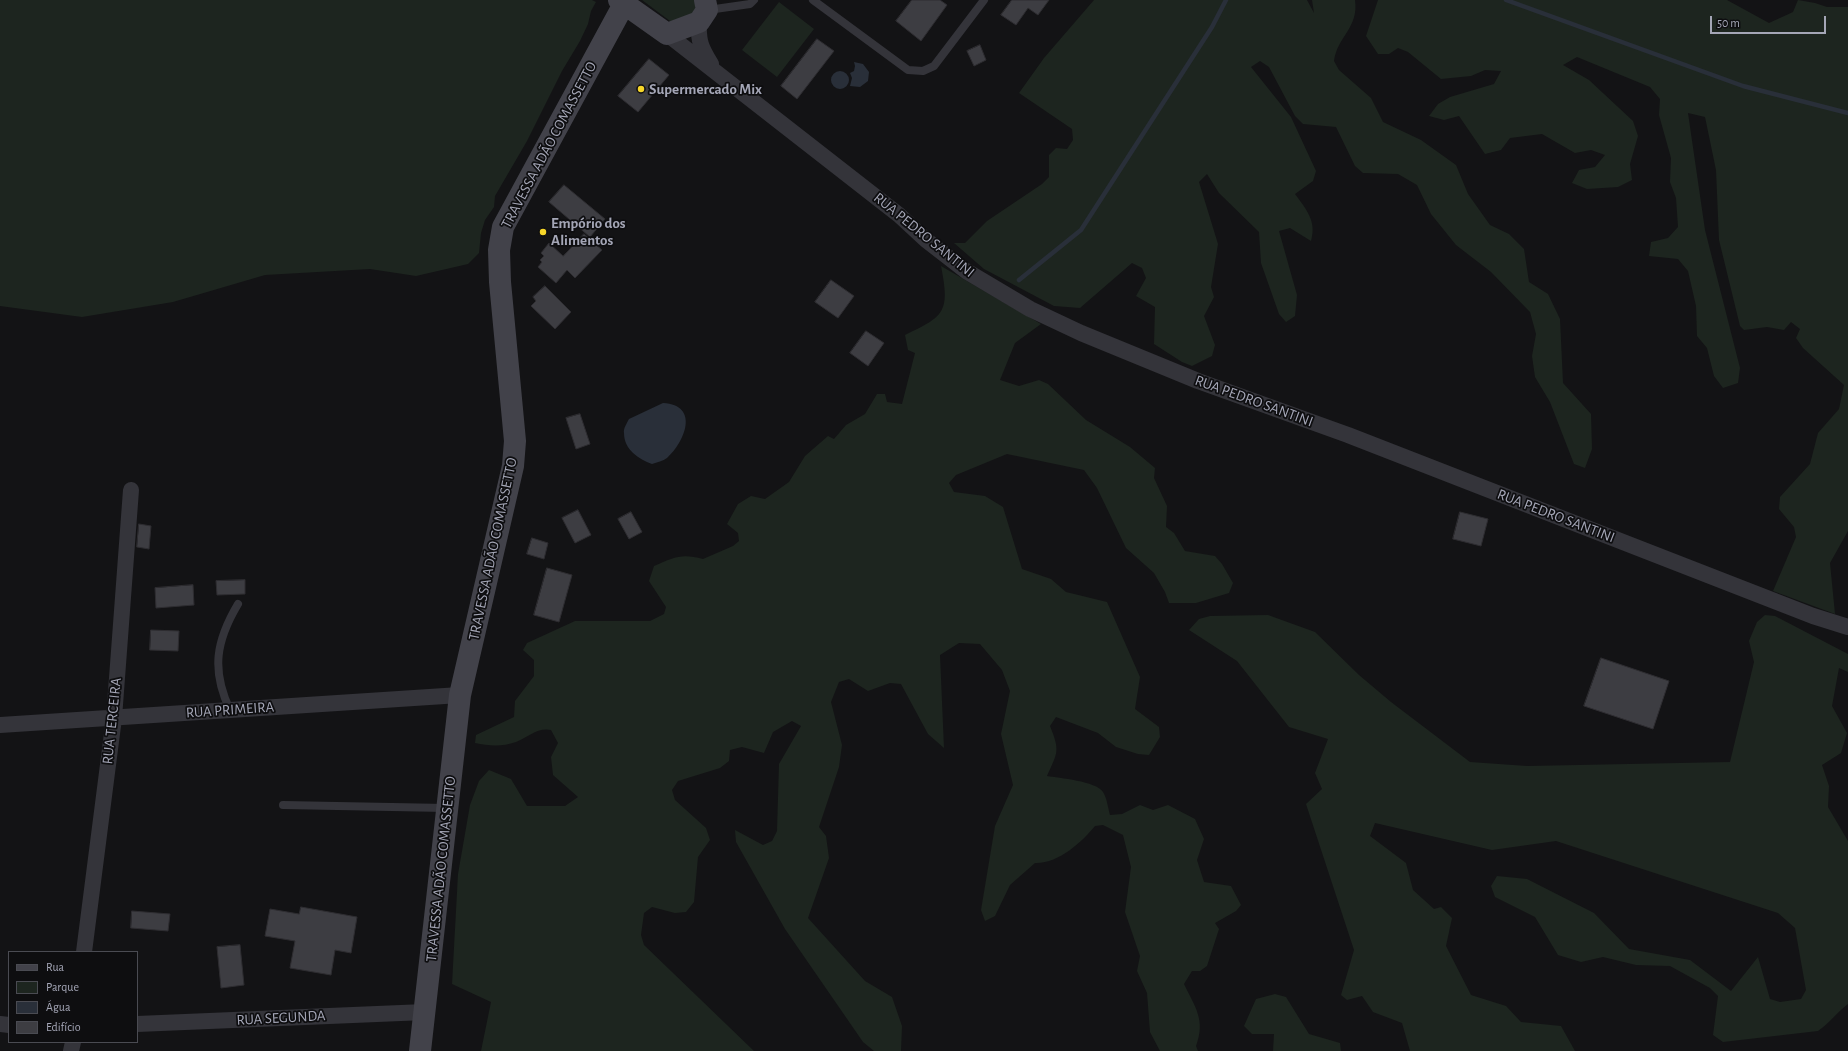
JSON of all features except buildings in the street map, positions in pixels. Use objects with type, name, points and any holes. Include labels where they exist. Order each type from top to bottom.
[{"type":"street","points":[[621,2],[667,34],[704,11]]},
{"type":"street","name":"TRAVESSA ADÃO COMASSETTO","points":[[420,1051],[460,695],[513,466],[515,442],[500,282],[499,250],[503,227],[621,2]]},
{"type":"street","name":"RUA PEDRO SANTINI","points":[[704,11],[698,34],[700,47],[716,72]]},
{"type":"street","name":"RUA PEDRO SANTINI","points":[[667,34],[900,214],[926,240],[966,271],[1030,309],[1081,333],[1198,381],[1348,435],[1813,616],[1848,627]]},
{"type":"street","name":"RUA TERCEIRA","points":[[84,951],[114,718],[131,490]]},
{"type":"street","name":"RUA PRIMEIRA","points":[[0,725],[460,695]]},
{"type":"street","name":"RUA SEGUNDA","points":[[138,1024],[425,1012]]},
{"type":"lane","points":[[704,11],[750,4],[754,0]]},
{"type":"lane","points":[[813,0],[908,70],[924,71],[934,66],[984,0]]},
{"type":"lane","points":[[230,710],[224,699],[218,671],[219,650],[226,626],[238,604]]},
{"type":"lane","points":[[283,806],[448,808]]},
{"type":"green space","points":[[0,0],[592,0],[596,2],[591,11],[588,24],[580,41],[562,71],[527,141],[495,196],[494,207],[485,220],[481,233],[479,253],[468,264],[416,276],[370,269],[265,275],[173,302],[82,317],[0,306]]},
{"type":"green space","points":[[642,0],[698,0],[694,13],[674,24]]},
{"type":"green space","points":[[1094,0],[1307,0],[1314,13],[1312,0],[1355,0],[1354,18],[1339,45],[1334,61],[1339,70],[1371,98],[1383,122],[1421,140],[1456,165],[1468,194],[1490,225],[1509,234],[1524,249],[1529,282],[1548,294],[1560,319],[1563,383],[1591,414],[1592,449],[1585,468],[1574,464],[1550,402],[1535,377],[1532,356],[1536,334],[1530,312],[1491,272],[1456,245],[1431,214],[1417,185],[1398,174],[1363,173],[1355,166],[1336,127],[1303,124],[1295,116],[1269,67],[1260,61],[1251,67],[1291,117],[1316,171],[1313,181],[1295,194],[1306,210],[1311,221],[1313,227],[1311,241],[1290,228],[1279,231],[1297,295],[1295,316],[1286,322],[1279,314],[1261,263],[1259,232],[1219,193],[1207,174],[1199,182],[1218,244],[1211,287],[1214,297],[1204,316],[1215,345],[1212,356],[1192,366],[1182,362],[1154,344],[1155,307],[1136,296],[1146,278],[1142,268],[1132,263],[1080,308],[1054,306],[984,269],[954,243],[965,243],[987,221],[1042,184],[1049,177],[1049,155],[1056,148],[1067,149],[1073,140],[1072,129],[1019,93],[1044,58]]},
{"type":"green space","points":[[1378,0],[1727,0],[1769,23],[1793,12],[1798,0],[1827,7],[1848,7],[1848,531],[1830,563],[1835,614],[1773,591],[1796,537],[1794,527],[1779,509],[1780,497],[1810,464],[1818,433],[1839,409],[1844,385],[1803,348],[1796,338],[1800,329],[1791,322],[1784,330],[1767,327],[1744,330],[1740,326],[1719,240],[1716,170],[1705,117],[1688,113],[1705,230],[1740,368],[1738,383],[1723,388],[1714,376],[1707,348],[1697,336],[1696,306],[1688,271],[1678,259],[1649,256],[1651,242],[1668,238],[1678,227],[1676,198],[1670,182],[1671,158],[1659,115],[1660,99],[1650,87],[1577,57],[1563,65],[1589,80],[1633,121],[1638,136],[1630,164],[1632,180],[1618,187],[1587,189],[1572,183],[1579,170],[1595,167],[1605,155],[1591,150],[1575,153],[1542,134],[1510,138],[1501,150],[1485,154],[1459,116],[1444,120],[1429,116],[1438,104],[1450,97],[1494,84],[1501,71],[1485,70],[1471,76],[1441,79],[1408,52],[1398,48],[1389,54],[1378,54],[1366,36]]},
{"type":"green space","points":[[779,2],[814,29],[777,77],[742,50]]},
{"type":"green space","points":[[941,266],[1041,324],[1015,343],[1000,380],[1019,386],[1039,380],[1048,384],[1086,420],[1130,447],[1155,468],[1154,478],[1167,506],[1166,527],[1174,533],[1185,551],[1215,556],[1222,564],[1233,583],[1229,593],[1196,603],[1169,603],[1165,592],[1154,573],[1126,548],[1097,488],[1084,470],[1007,454],[956,475],[949,483],[954,492],[985,496],[1003,507],[1022,569],[1051,579],[1066,592],[1107,602],[1140,677],[1135,709],[1159,727],[1160,737],[1149,755],[1138,754],[1116,747],[1098,733],[1056,717],[1050,726],[1055,741],[1056,751],[1054,762],[1047,776],[1077,781],[1099,788],[1106,797],[1110,815],[1122,814],[1140,805],[1153,810],[1168,805],[1195,819],[1204,839],[1197,860],[1204,882],[1231,886],[1241,905],[1236,911],[1215,923],[1219,929],[1207,966],[1200,971],[1192,971],[1184,984],[1198,1014],[1200,1029],[1196,1046],[1198,1051],[1160,1051],[1150,1032],[1147,993],[1137,971],[1140,956],[1125,912],[1131,867],[1123,835],[1103,825],[1095,826],[1083,839],[1061,856],[1052,860],[1035,863],[1010,885],[995,916],[985,921],[981,910],[995,826],[1013,785],[1001,734],[1010,691],[1002,670],[980,644],[959,643],[940,655],[944,748],[928,734],[901,684],[890,683],[868,691],[849,679],[839,682],[831,702],[842,745],[839,767],[819,827],[826,836],[829,858],[808,918],[865,981],[892,997],[902,1026],[901,1051],[874,1051],[863,1042],[785,929],[736,842],[735,830],[763,845],[772,841],[777,831],[779,764],[801,726],[792,721],[773,732],[764,753],[742,747],[730,750],[729,761],[720,768],[678,781],[672,790],[675,800],[706,828],[710,840],[698,857],[694,902],[686,912],[675,913],[652,907],[644,913],[641,935],[644,945],[754,1051],[481,1051],[491,1002],[452,984],[458,874],[470,805],[479,781],[489,770],[511,779],[527,806],[565,806],[578,797],[553,775],[551,757],[558,743],[551,730],[546,729],[537,731],[516,742],[506,745],[475,743],[476,735],[514,717],[515,701],[534,676],[534,660],[523,650],[527,643],[575,621],[650,621],[664,614],[666,607],[649,581],[654,566],[667,560],[684,556],[703,559],[733,546],[739,541],[738,533],[727,524],[738,504],[751,496],[765,499],[789,482],[805,456],[828,436],[834,439],[846,425],[865,414],[877,394],[885,394],[887,402],[902,404],[915,353],[908,350],[905,335],[929,323],[941,311],[945,294]]},
{"type":"green space","points":[[1268,615],[1315,632],[1359,675],[1391,702],[1470,762],[1527,766],[1730,762],[1754,662],[1749,641],[1757,622],[1765,615],[1775,616],[1848,654],[1848,672],[1839,668],[1832,706],[1847,733],[1841,753],[1822,765],[1829,786],[1828,807],[1848,841],[1848,1004],[1818,1031],[1723,1042],[1713,1035],[1718,996],[1710,988],[1670,966],[1636,965],[1603,957],[1581,962],[1558,955],[1535,917],[1495,897],[1491,886],[1497,876],[1527,879],[1594,913],[1629,949],[1690,960],[1731,991],[1758,957],[1770,999],[1780,1002],[1801,999],[1806,990],[1795,928],[1778,913],[1556,841],[1492,850],[1375,823],[1370,836],[1406,863],[1413,890],[1434,909],[1441,907],[1452,918],[1446,946],[1471,995],[1506,1006],[1521,1022],[1561,1026],[1575,1051],[1410,1051],[1402,1023],[1373,1012],[1362,996],[1347,1000],[1341,995],[1354,950],[1306,804],[1322,789],[1315,773],[1328,739],[1289,727],[1237,661],[1189,630],[1199,619],[1210,616]]},
{"type":"green space","points":[[1275,994],[1286,997],[1309,1034],[1340,1043],[1341,1051],[1273,1051],[1274,1034],[1252,1034],[1244,1026],[1256,999]]},
{"type":"water","points":[[854,62],[863,64],[869,72],[868,81],[860,87],[850,86],[852,78],[850,73],[854,71]]},
{"type":"water","points":[[840,71],[846,74],[849,80],[846,86],[840,89],[834,86],[831,80],[834,74]]},
{"type":"water","points":[[663,403],[675,405],[682,410],[686,425],[674,451],[662,461],[652,464],[637,456],[629,449],[625,439],[624,430],[629,419]]},
{"type":"waterway","points":[[1019,280],[1081,230],[1212,27],[1226,0]]},
{"type":"waterway","points":[[1506,0],[1743,86],[1848,113]]},
{"type":"place","name":"Supermercado Mix","points":[[641,89]]},
{"type":"place","name":"Empório dos Alimentos","points":[[543,232]]}]
